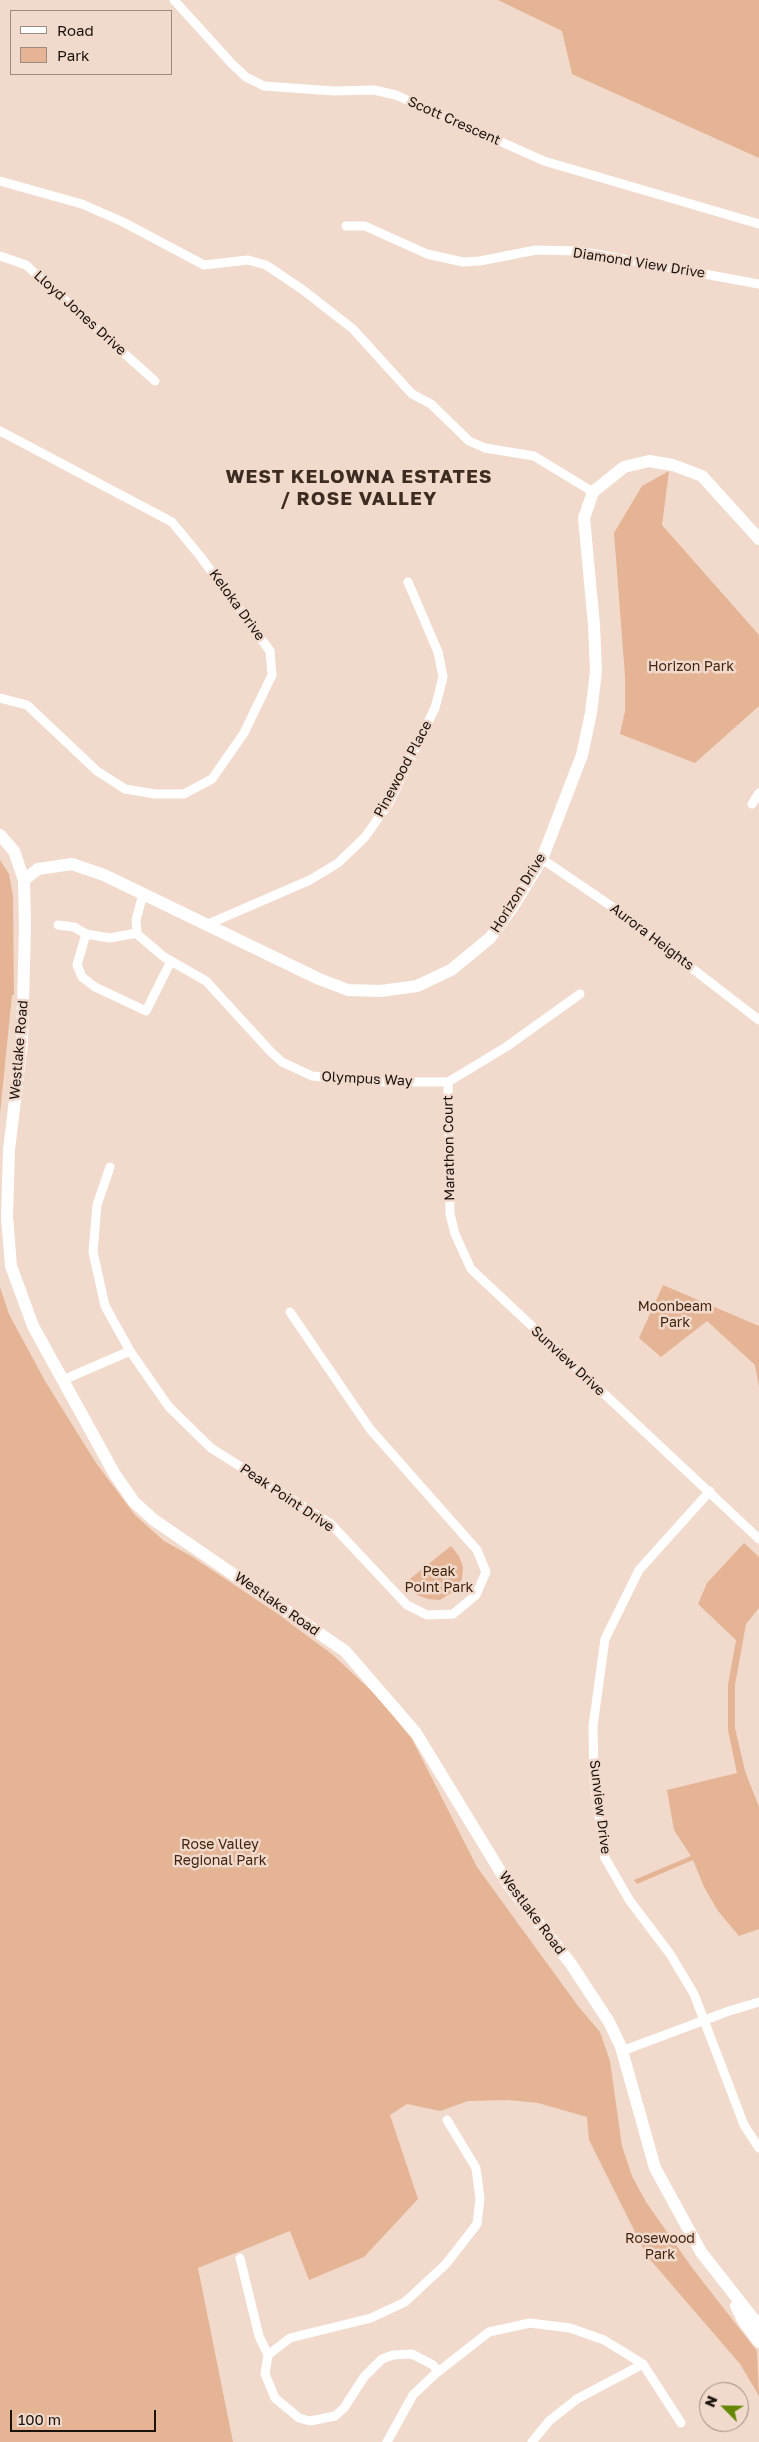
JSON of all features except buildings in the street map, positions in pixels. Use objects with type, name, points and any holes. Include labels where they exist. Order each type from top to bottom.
[{"type":"street","name":"Scott Crescent","points":[[174,0],[232,64],[246,77],[264,86],[334,91],[374,90],[396,95],[544,161],[759,224]]},
{"type":"street","points":[[0,181],[82,204],[123,222],[204,265],[248,260],[266,265],[303,290],[353,329],[412,394],[431,404],[469,441],[485,448],[534,456],[593,492],[624,467],[650,461],[673,465],[702,476],[759,539]]},
{"type":"street","name":"Diamond View Drive","points":[[346,226],[365,226],[427,254],[463,262],[480,261],[536,250],[579,251],[759,284]]},
{"type":"street","name":"Lloyd Jones Drive","points":[[0,256],[26,265],[155,381]]},
{"type":"street","name":"Keloka Drive","points":[[0,431],[172,522],[200,556],[270,651],[272,675],[244,733],[212,779],[184,794],[155,794],[125,789],[97,771],[27,704],[0,698]]},
{"type":"street","name":"Horizon Drive","points":[[24,880],[38,869],[72,864],[104,875],[318,980],[348,990],[380,991],[417,986],[451,970],[490,938],[514,905],[542,859],[582,755],[591,713],[596,671],[594,625],[584,518],[593,492]]},
{"type":"street","name":"Pinewood Place","points":[[206,925],[310,880],[338,863],[364,837],[389,803],[435,708],[443,677],[438,652],[408,582]]},
{"type":"street","points":[[752,804],[759,793]]},
{"type":"street","name":"Westlake Road","points":[[0,835],[14,851],[24,880],[25,928],[22,1042],[9,1150],[8,1252],[20,1297],[33,1326],[114,1473],[134,1502],[154,1520],[345,1651],[416,1732],[508,1884],[571,1964],[609,2022],[622,2051],[655,2168],[701,2252],[759,2326]]},
{"type":"street","name":"Aurora Heights","points":[[542,859],[611,906],[759,1020]]},
{"type":"street","points":[[58,925],[74,927],[86,934],[110,938],[137,933],[136,920],[143,894]]},
{"type":"street","name":"Olympus Way","points":[[137,933],[147,944],[171,961],[206,980],[271,1052],[295,1068],[312,1076],[385,1082],[448,1082]]},
{"type":"street","points":[[86,934],[77,965],[82,977],[95,987],[146,1011],[171,961]]},
{"type":"street","points":[[448,1082],[506,1046],[580,994]]},
{"type":"street","name":"Marathon Court","points":[[448,1082],[450,1214]]},
{"type":"street","name":"Peak Point Drive","points":[[110,1167],[97,1205],[93,1252],[105,1306],[130,1351],[170,1407],[211,1448],[332,1524],[407,1605],[427,1615],[453,1614],[476,1595],[486,1572],[477,1550],[370,1429],[290,1312]]},
{"type":"street","name":"Sunview Drive","points":[[450,1214],[455,1234],[471,1269],[710,1491],[759,1539]]},
{"type":"street","points":[[63,1380],[130,1351]]},
{"type":"street","name":"Sunview Drive","points":[[710,1491],[638,1570],[605,1639],[593,1726],[594,1780],[605,1858],[630,1901],[670,1954],[694,1994],[744,2126],[759,2148]]},
{"type":"street","points":[[622,2051],[704,2020],[759,2002]]},
{"type":"street","points":[[268,2355],[290,2338],[371,2318],[406,2302],[446,2264],[477,2224],[480,2199],[476,2168],[447,2120]]},
{"type":"street","points":[[240,2258],[259,2336],[268,2355],[265,2374],[275,2398],[299,2418],[310,2421],[335,2416],[344,2408],[364,2378],[382,2359],[393,2355],[412,2354],[433,2365],[438,2371]]},
{"type":"street","points":[[727,2286],[744,2322],[759,2342]]},
{"type":"street","points":[[387,2442],[413,2395],[438,2371],[489,2332],[530,2323],[570,2328],[604,2340],[643,2364],[681,2423]]},
{"type":"street","points":[[532,2442],[549,2421],[577,2399],[643,2364]]},
{"type":"green space","points":[[498,0],[759,0],[759,158],[572,74],[562,31]]},
{"type":"green space","name":"Horizon Park","points":[[669,471],[662,525],[759,635],[759,706],[695,763],[620,734],[625,711],[625,676],[614,533],[642,486]]},
{"type":"green space","points":[[0,860],[9,874],[13,896],[14,995],[12,995],[0,1114]]},
{"type":"green space","name":"Moonbeam Park","points":[[663,1285],[759,1326],[759,1387],[755,1365],[707,1321],[661,1357],[639,1338]]},
{"type":"green space","name":"Rose Valley Regional Park","points":[[0,1287],[9,1314],[45,1381],[96,1463],[135,1515],[164,1541],[191,1556],[278,1614],[333,1655],[378,1697],[412,1739],[477,1867],[578,2006],[600,2032],[610,2061],[622,2146],[632,2176],[646,2202],[693,2269],[757,2351],[759,2396],[740,2364],[647,2256],[589,2140],[587,2117],[538,2103],[509,2100],[468,2101],[440,2111],[407,2104],[390,2115],[418,2199],[364,2257],[309,2280],[290,2231],[198,2268],[233,2442],[0,2442]]},
{"type":"green space","points":[[744,1543],[759,1557],[759,1608],[746,1624],[735,1685],[735,1728],[745,1771],[759,1807],[759,1929],[739,1936],[718,1911],[704,1887],[693,1860],[637,1884],[634,1880],[691,1856],[674,1830],[667,1790],[737,1773],[728,1730],[728,1685],[736,1640],[698,1604],[707,1583]]},
{"type":"green space","name":"Peak Point Park","points":[[451,1546],[459,1556],[463,1567],[462,1579],[456,1590],[440,1600],[428,1599],[417,1595],[406,1582]]},
{"type":"district","name":"WEST KELOWNA ESTATES / ROSE VALLEY","points":[[359,488]]},
{"type":"park label","name":"Rosewood Park","points":[[660,2248]]}]
